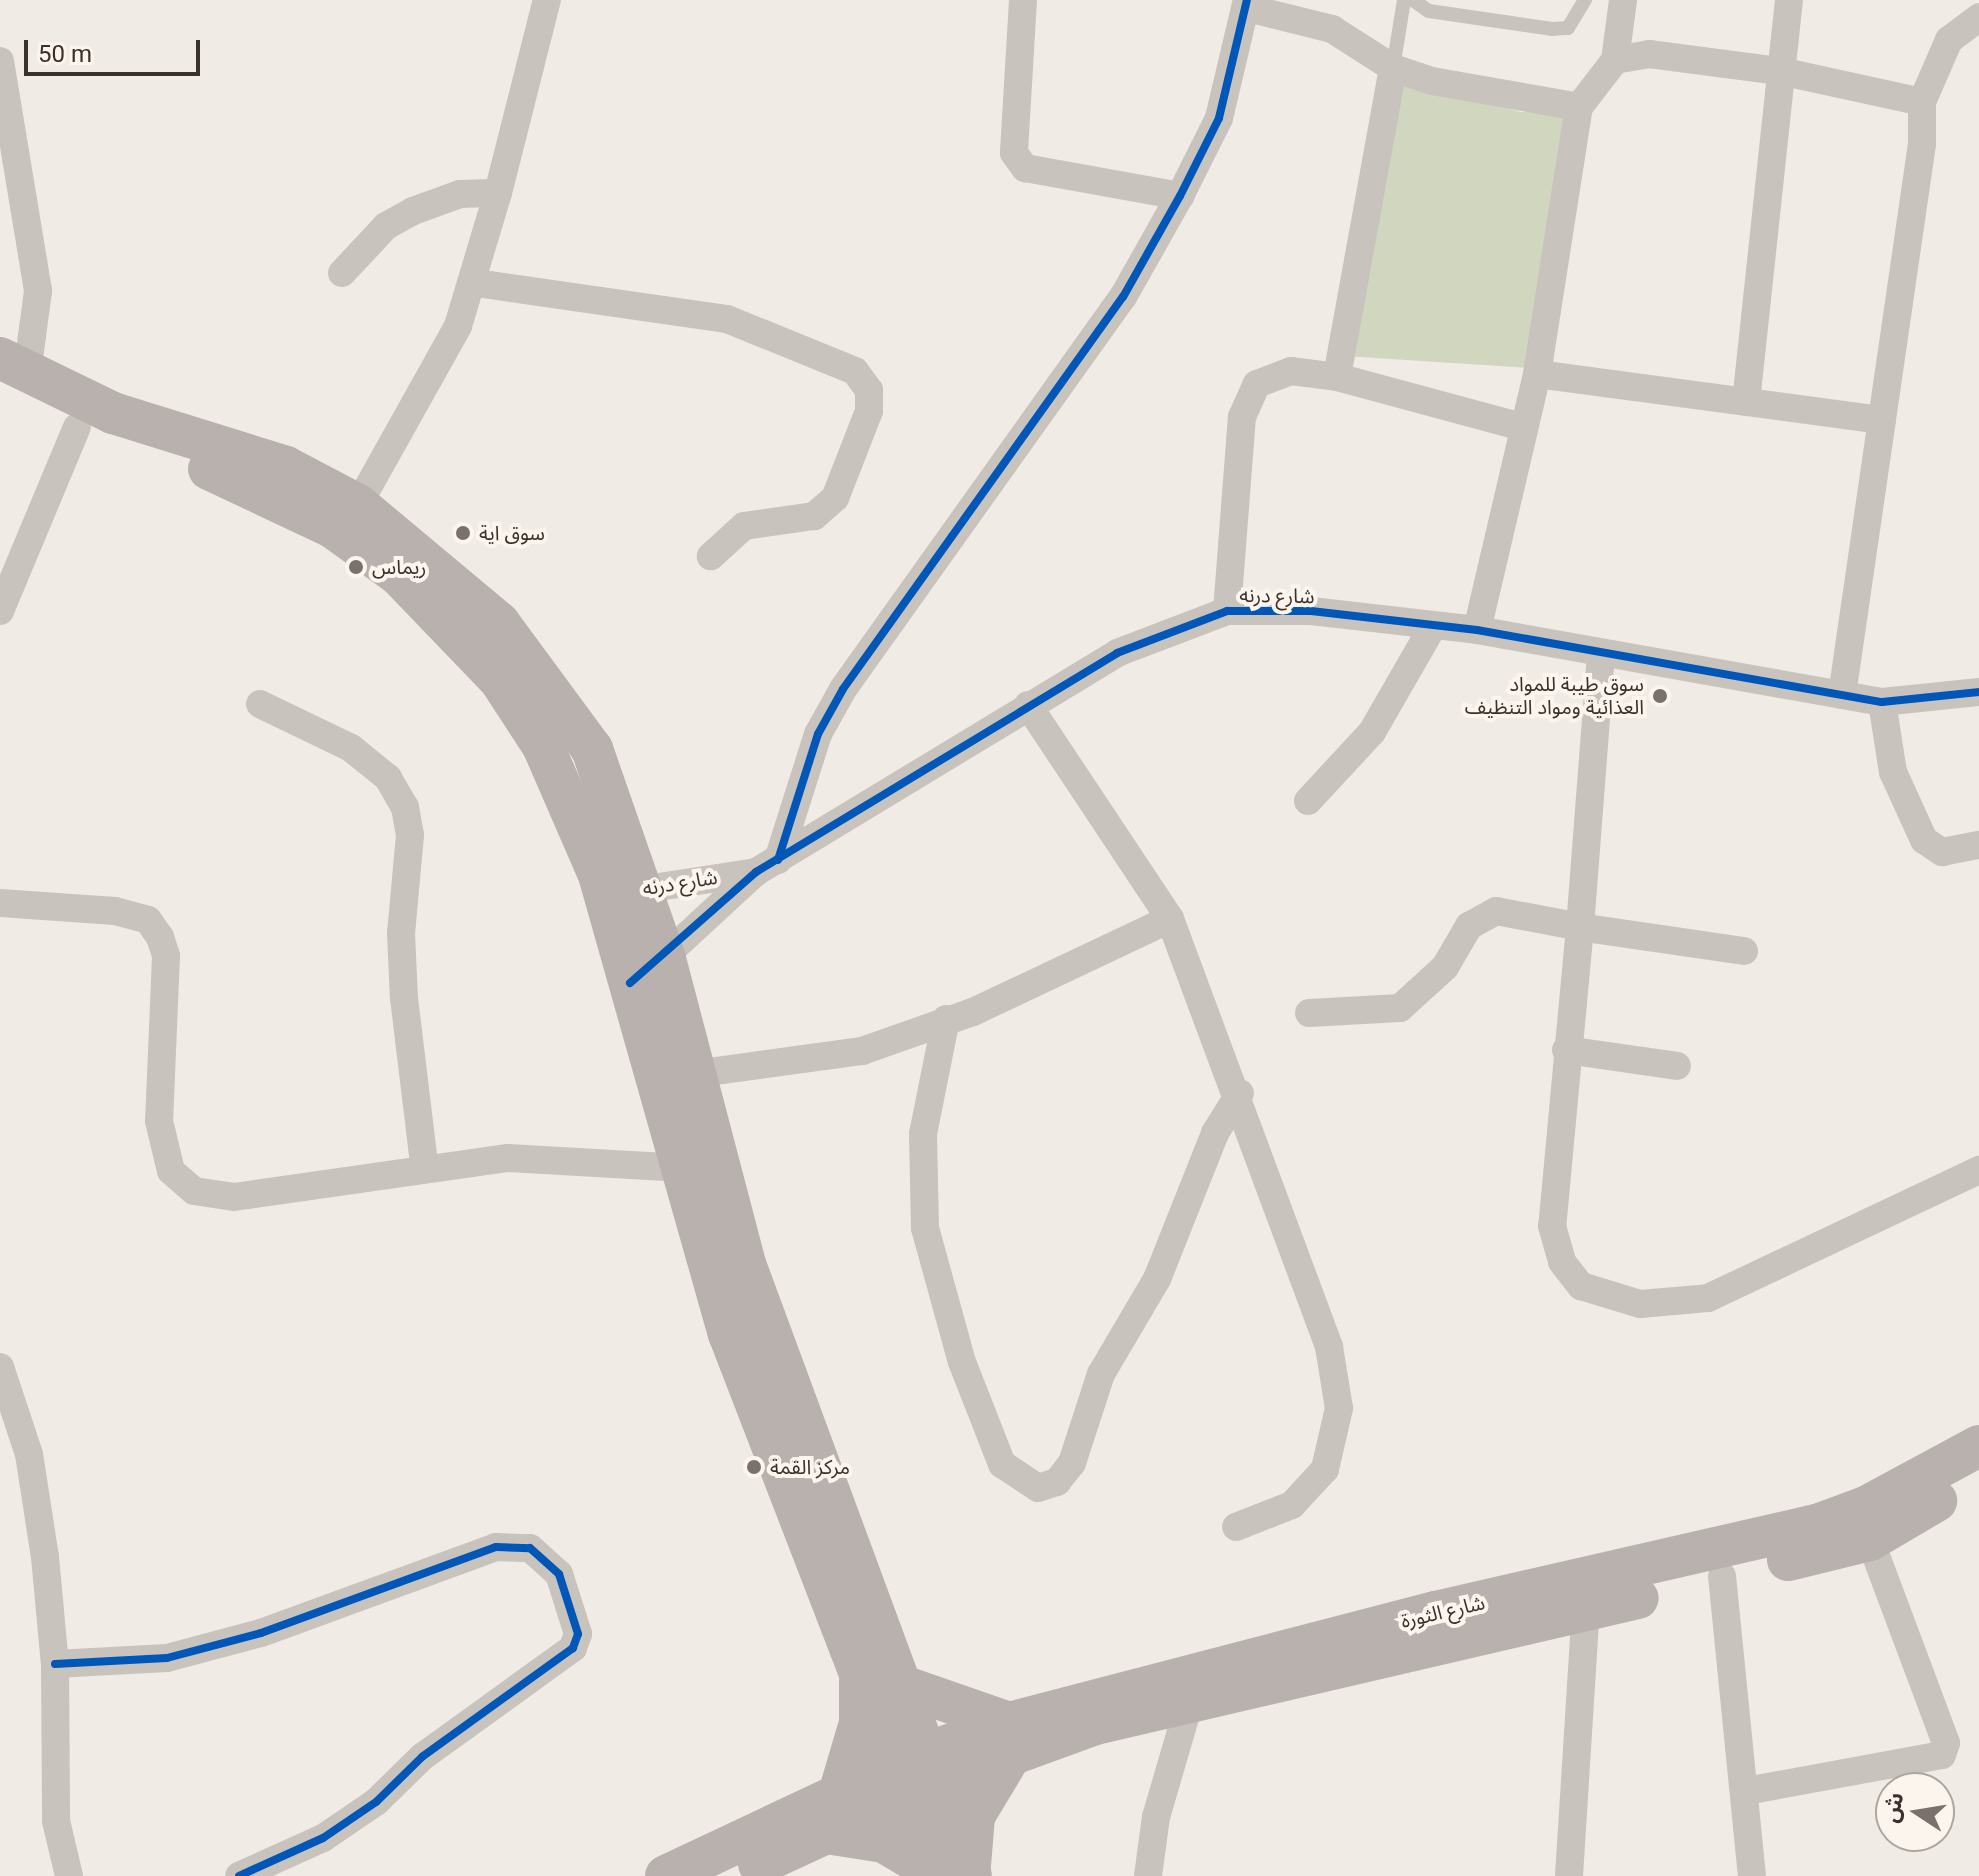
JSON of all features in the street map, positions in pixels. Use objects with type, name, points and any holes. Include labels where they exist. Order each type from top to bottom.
[{"type":"main road","points":[[9,373],[77,427],[274,495],[398,574],[500,680],[543,746],[623,892],[665,959],[745,1264],[900,1685],[917,1774]]},
{"type":"main road","points":[[9,373],[113,413],[286,467],[358,505],[499,623],[555,693],[592,749],[623,892],[630,983],[679,1168],[729,1334],[860,1669],[917,1774],[954,1874]]},
{"type":"main road","name":"شارع الثورة","points":[[1010,1740],[1189,1704],[1587,1597],[1829,1520],[1979,1446]]},
{"type":"main road","name":"شارع الثورة","points":[[917,1774],[1010,1740],[1436,1612],[1587,1597],[1722,1576],[1870,1540],[1979,1475]]},
{"type":"main road","points":[[839,1794],[860,1723],[860,1669]]},
{"type":"main road","points":[[900,1685],[1010,1740],[987,1784],[954,1874]]},
{"type":"main road","points":[[666,1876],[839,1794],[917,1774]]},
{"type":"main road","points":[[733,1876],[826,1833],[917,1774]]},
{"type":"main road","points":[[826,1833],[884,1842],[954,1874]]},
{"type":"street","points":[[358,505],[476,283],[547,0]]},
{"type":"street","points":[[1023,0],[1014,153],[1025,168],[1180,196]]},
{"type":"street","points":[[1477,630],[1519,426],[1537,374],[1579,107],[1615,60],[1623,0]]},
{"type":"street","points":[[1746,402],[1789,0]]},
{"type":"street","points":[[767,866],[818,734],[843,689],[1123,297],[1180,196],[1219,118],[1247,4],[1332,29],[1393,68],[1523,102],[1579,107]]},
{"type":"street","points":[[1842,695],[1882,420],[1922,102],[1949,40],[1979,17]]},
{"type":"street","points":[[1615,60],[1649,54],[1780,71],[1922,102]]},
{"type":"street","points":[[0,61],[38,291],[9,373]]},
{"type":"street","points":[[1337,377],[1393,68]]},
{"type":"street","points":[[342,273],[386,226],[413,211],[460,194],[498,193]]},
{"type":"street","points":[[476,283],[727,319],[855,371],[869,390],[869,411],[835,498],[814,516],[744,526],[711,556]]},
{"type":"street","points":[[1227,611],[1242,417],[1257,384],[1291,371],[1337,377],[1477,408],[1519,426]]},
{"type":"street","points":[[1537,374],[1882,420]]},
{"type":"street","points":[[0,611],[77,427]]},
{"type":"street","name":"شارع درنه","points":[[630,983],[665,959],[767,866],[1117,653],[1227,611],[1311,611],[1477,630],[1601,655],[1882,702],[1979,692]]},
{"type":"street","points":[[1308,801],[1372,732],[1433,626]]},
{"type":"street","points":[[1601,655],[1552,1226],[1562,1262],[1581,1286],[1605,1298],[1666,1306],[1708,1298],[1979,1170]]},
{"type":"street","points":[[1882,702],[1893,772],[1924,840],[1942,852],[1979,845]]},
{"type":"street","points":[[260,704],[351,748],[388,778],[405,807],[404,998],[424,1164]]},
{"type":"street","points":[[1028,705],[1170,919],[1240,1093],[1274,1207],[1329,1347],[1339,1408],[1325,1469],[1292,1505],[1236,1527]]},
{"type":"street","name":"شارع درنه","points":[[623,892],[767,866]]},
{"type":"street","points":[[0,903],[115,911],[148,920],[160,937],[166,956],[159,1121],[171,1171],[194,1191],[234,1197],[424,1164],[508,1158],[679,1168]]},
{"type":"street","points":[[1309,1013],[1400,1008],[1445,967],[1469,926],[1496,911],[1580,927],[1744,951]]},
{"type":"street","points":[[694,1074],[862,1051],[946,1019],[1170,919]]},
{"type":"street","points":[[946,1019],[923,1134],[925,1228],[962,1362],[1002,1464],[1038,1488],[1057,1482],[1072,1463],[1101,1374],[1157,1279],[1215,1133],[1240,1093]]},
{"type":"street","points":[[1566,1050],[1677,1066]]},
{"type":"street","points":[[0,1367],[29,1454],[55,1664],[56,1821],[69,1876]]},
{"type":"street","points":[[1746,1791],[1942,1755],[1946,1743],[1870,1540]]},
{"type":"street","points":[[55,1664],[194,1651],[496,1547],[530,1548],[559,1574],[578,1634],[573,1648],[422,1757],[376,1802],[323,1838],[239,1876]]},
{"type":"street","points":[[1722,1576],[1746,1791],[1752,1876]]},
{"type":"street","points":[[1569,1876],[1587,1597]]},
{"type":"street","points":[[1148,1876],[1156,1817],[1189,1704]]},
{"type":"lane","points":[[1393,68],[1404,0]]},
{"type":"lane","points":[[1413,0],[1429,11],[1552,29],[1568,28],[1585,0]]},
{"type":"green space","points":[[1397,80],[1521,112],[1570,114],[1529,368],[1345,356]]},
{"type":"cycle path","points":[[778,860],[818,734],[843,689],[1123,297],[1180,196],[1219,118],[1247,0]]},
{"type":"cycle path","points":[[630,983],[756,872],[1117,653],[1227,611],[1311,611],[1477,630],[1882,702],[1979,692]]},
{"type":"cycle path","points":[[55,1664],[167,1658],[261,1633],[496,1547],[530,1548],[559,1574],[578,1634],[573,1648],[422,1757],[376,1802],[323,1838],[239,1876]]},
{"type":"place","name":"سوق اية","points":[[463,533]]},
{"type":"place","name":"ريماس","points":[[356,567]]},
{"type":"place","name":"سوق طيبة للمواد العذائية ومواد التنظيف","points":[[1660,696]]},
{"type":"place","name":"مركز القمة","points":[[754,1467]]}]
